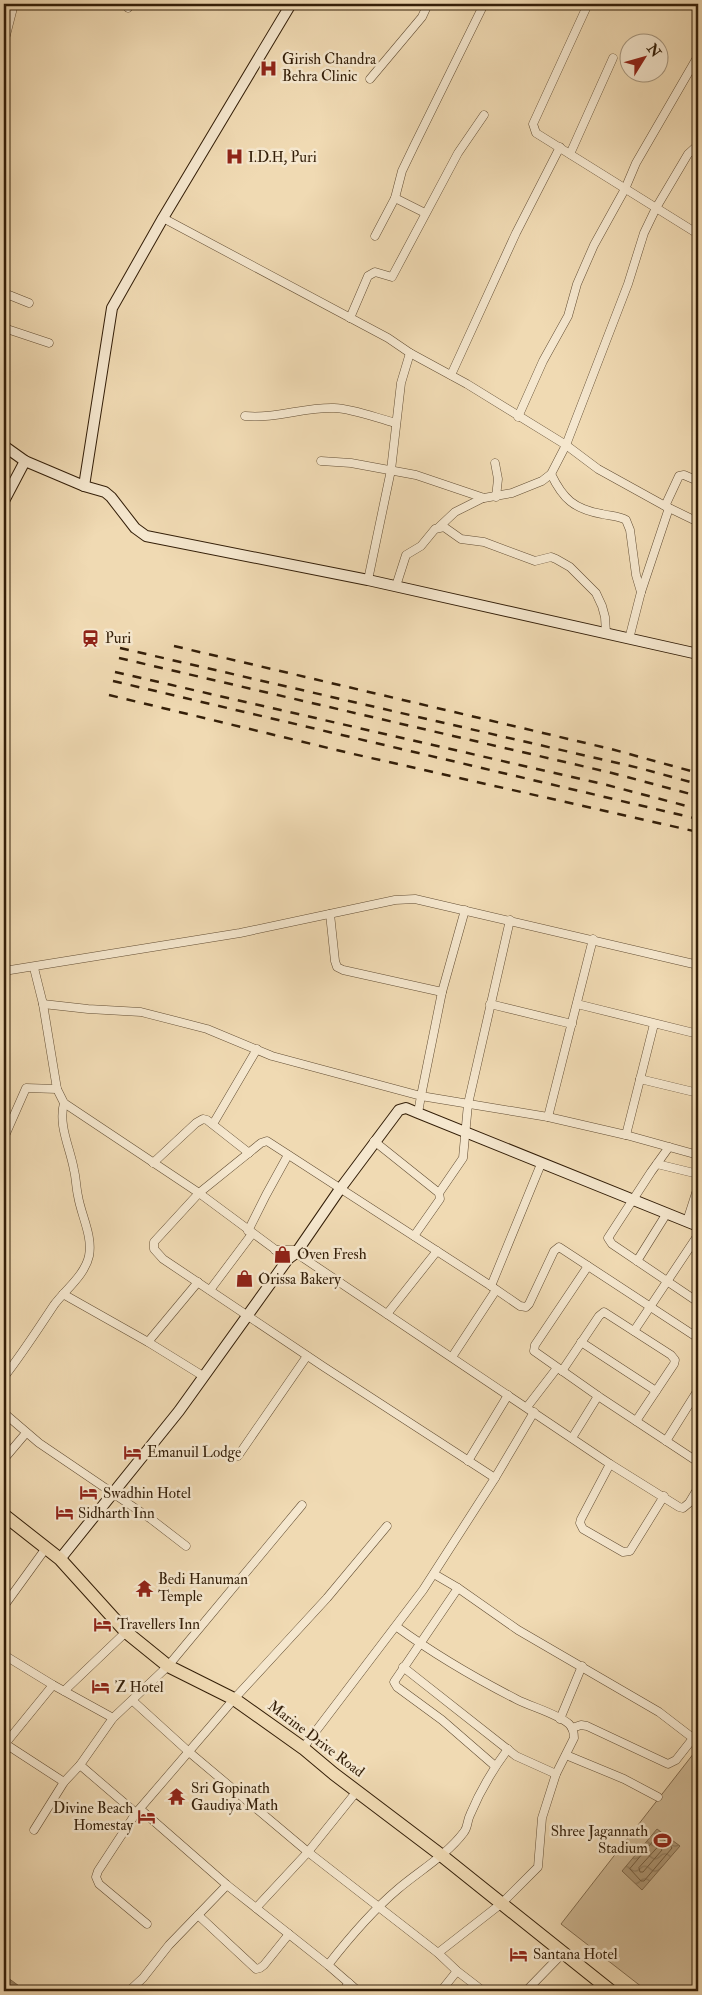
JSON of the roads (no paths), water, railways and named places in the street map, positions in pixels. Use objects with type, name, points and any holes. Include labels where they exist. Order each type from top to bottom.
[{"type":"highway","name":"Marine Drive Road","points":[[4,1514],[60,1559],[126,1632],[168,1666],[234,1699],[303,1748],[502,1903],[611,1991]]},
{"type":"main road","points":[[84,486],[112,308],[290,4]]},
{"type":"main road","points":[[4,446],[25,461],[84,486],[105,492],[111,496],[135,528],[146,536],[368,580],[698,654]]},
{"type":"main road","points":[[4,500],[25,461]]},
{"type":"main road","points":[[60,1559],[177,1413],[374,1141],[399,1110],[406,1108],[698,1226]]},
{"type":"street","points":[[4,43],[14,4]]},
{"type":"street","points":[[370,79],[422,17],[428,4]]},
{"type":"street","points":[[375,236],[395,198],[406,162],[484,4]]},
{"type":"street","points":[[588,4],[533,124],[536,133],[698,234]]},
{"type":"street","points":[[518,417],[540,369],[568,316],[577,284],[594,246],[625,189],[636,163],[698,56]]},
{"type":"street","points":[[570,154],[612,58]]},
{"type":"street","points":[[350,318],[368,276],[375,272],[392,277],[458,153],[484,115]]},
{"type":"street","points":[[321,461],[351,463],[427,477],[468,494],[484,498],[496,497],[530,486],[551,474],[566,445],[628,284],[644,233],[656,208],[688,154],[698,145]]},
{"type":"street","points":[[451,375],[516,233],[560,147]]},
{"type":"street","points":[[395,198],[425,214]]},
{"type":"street","points":[[163,218],[388,338],[410,353],[451,375],[566,445],[598,469],[698,522]]},
{"type":"street","points":[[4,293],[29,303]]},
{"type":"street","points":[[4,328],[49,343]]},
{"type":"street","points":[[368,580],[391,470],[401,383],[410,353]]},
{"type":"street","points":[[245,416],[259,418],[297,411],[336,408],[396,423]]},
{"type":"street","points":[[495,463],[498,479],[496,497]]},
{"type":"street","points":[[551,474],[559,491],[570,502],[586,510],[626,520],[630,530],[636,575],[641,592]]},
{"type":"street","points":[[629,639],[667,507],[680,476],[684,475],[698,481]]},
{"type":"street","points":[[396,586],[406,555],[421,546],[455,512],[484,498]]},
{"type":"street","points":[[439,527],[444,527],[461,539],[484,542],[535,561],[551,557],[570,567],[596,594],[604,612],[606,633]]},
{"type":"street","points":[[4,971],[34,968],[240,933],[396,900],[415,899],[698,965]]},
{"type":"street","points":[[418,1113],[442,992],[465,910]]},
{"type":"street","points":[[330,914],[337,966],[343,970],[442,992]]},
{"type":"street","points":[[414,1236],[440,1199],[439,1194],[463,1158],[468,1104],[510,920]]},
{"type":"street","points":[[548,1117],[593,939]]},
{"type":"street","points":[[34,968],[43,1004],[57,1089],[64,1103],[199,1193],[275,1250],[294,1254],[388,1314],[610,1464],[683,1508],[689,1503],[698,1488]]},
{"type":"street","points":[[43,1004],[141,1012],[206,1029],[272,1056],[421,1096],[548,1117],[626,1135],[698,1155]]},
{"type":"street","points":[[490,1004],[572,1024]]},
{"type":"street","points":[[577,1004],[698,1034]]},
{"type":"street","points":[[626,1135],[654,1024]]},
{"type":"street","points":[[212,1124],[257,1049]]},
{"type":"street","points":[[640,1079],[698,1093]]},
{"type":"street","points":[[4,1138],[26,1088],[57,1089]]},
{"type":"street","points":[[4,1377],[86,1264],[90,1247],[63,1127],[64,1103]]},
{"type":"street","points":[[153,1163],[200,1121],[207,1120],[248,1152]]},
{"type":"street","points":[[495,1478],[307,1356],[163,1259],[152,1246],[199,1193],[248,1152],[266,1141],[520,1306],[526,1307],[529,1304],[554,1251],[559,1247],[698,1338]]},
{"type":"street","points":[[374,1141],[439,1194]]},
{"type":"street","points":[[669,1147],[608,1238],[612,1244],[698,1302]]},
{"type":"street","points":[[210,1290],[250,1232],[266,1195],[288,1155]]},
{"type":"street","points":[[452,1357],[493,1288],[541,1164]]},
{"type":"street","points":[[657,1164],[698,1174]]},
{"type":"street","points":[[687,1221],[698,1187]]},
{"type":"street","points":[[637,1261],[667,1213]]},
{"type":"street","points":[[634,1330],[698,1235]]},
{"type":"street","points":[[275,1250],[294,1254]]},
{"type":"street","points":[[388,1314],[436,1251]]},
{"type":"street","points":[[588,1266],[534,1348],[535,1354],[698,1462]]},
{"type":"street","points":[[148,1342],[198,1282]]},
{"type":"street","points":[[63,1294],[148,1342],[203,1376]]},
{"type":"street","points":[[526,1407],[582,1342],[599,1316],[604,1312],[671,1355],[675,1360],[636,1421]]},
{"type":"street","points":[[582,1342],[656,1391]]},
{"type":"street","points":[[238,1456],[307,1356]]},
{"type":"street","points":[[666,1441],[698,1390]]},
{"type":"street","points":[[468,1461],[508,1395]]},
{"type":"street","points":[[572,1438],[598,1396]]},
{"type":"street","points":[[303,1748],[396,1627],[434,1574],[534,1412]]},
{"type":"street","points":[[4,1413],[26,1433],[151,1518],[186,1546]]},
{"type":"street","points":[[4,1458],[26,1433]]},
{"type":"street","points":[[610,1464],[581,1519],[580,1523],[583,1529],[623,1552],[630,1551],[664,1496]]},
{"type":"street","points":[[34,1830],[64,1782],[80,1765],[113,1718],[168,1666],[302,1506]]},
{"type":"street","points":[[147,1924],[99,1884],[96,1878],[98,1871],[138,1811],[234,1699],[327,1598],[387,1526]]},
{"type":"street","points":[[4,1606],[46,1548]]},
{"type":"street","points":[[434,1574],[458,1588],[518,1630],[659,1712],[697,1737],[676,1760],[668,1764],[588,1726],[581,1725],[572,1728]]},
{"type":"street","points":[[458,1588],[395,1679],[395,1684],[442,1720],[495,1766]]},
{"type":"street","points":[[396,1627],[420,1644],[516,1699],[560,1719],[572,1728],[574,1738],[556,1774],[540,1827],[538,1868],[502,1903],[438,1952]]},
{"type":"street","points":[[64,1691],[126,1632]]},
{"type":"street","points":[[4,1655],[53,1686],[113,1718]]},
{"type":"street","points":[[560,1719],[582,1666]]},
{"type":"street","points":[[403,1667],[523,1760],[556,1774]]},
{"type":"street","points":[[53,1686],[4,1744],[64,1782]]},
{"type":"street","points":[[133,1701],[189,1752],[308,1852],[438,1952],[457,1971],[483,1991]]},
{"type":"street","points":[[328,1965],[346,1942],[397,1890],[441,1855],[465,1831],[469,1816],[495,1766],[508,1749]]},
{"type":"street","points":[[566,1755],[624,1779],[658,1797]]},
{"type":"street","points":[[80,1765],[358,1991]]},
{"type":"street","points":[[256,1908],[308,1852],[356,1791]]},
{"type":"street","points":[[129,1991],[143,1978],[169,1945],[227,1885]]},
{"type":"street","points":[[198,1915],[256,1969],[264,1965],[289,1934]]},
{"type":"street","points":[[526,1991],[563,1953]]},
{"type":"street","points":[[441,1991],[457,1971]]},
{"type":"street","points":[[342,1991],[349,1983]]},
{"type":"water","points":[[657,1829],[680,1846],[642,1890],[622,1871]]},
{"type":"water","points":[[4,1975],[26,1991],[4,1991]]},
{"type":"railway","points":[[174,646],[611,749],[698,773]]},
{"type":"railway","points":[[120,648],[639,768],[698,784]]},
{"type":"railway","points":[[119,658],[612,773],[698,796]]},
{"type":"railway","points":[[115,672],[607,785],[698,809]]},
{"type":"railway","points":[[113,681],[698,819]]},
{"type":"railway","points":[[109,695],[349,753],[698,832]]},
{"type":"place","name":"Girish Chandra Behra Clinic","points":[[268,68]]},
{"type":"place","name":"I.D.H, Puri","points":[[234,157]]},
{"type":"place","name":"Puri","points":[[91,638]]},
{"type":"place","name":"Oven Fresh","points":[[283,1254]]},
{"type":"place","name":"Orissa Bakery","points":[[244,1279]]},
{"type":"place","name":"Emanuil Lodge","points":[[133,1452]]},
{"type":"place","name":"Swadhin Hotel","points":[[89,1493]]},
{"type":"place","name":"Sidharth Inn","points":[[64,1513]]},
{"type":"place","name":"Bedi Hanuman Temple","points":[[144,1588]]},
{"type":"place","name":"Travellers Inn","points":[[103,1624]]},
{"type":"place","name":"Z Hotel","points":[[101,1687]]},
{"type":"place","name":"Sri Gopinath Gaudiya Math","points":[[177,1797]]},
{"type":"place","name":"Divine Beach Homestay","points":[[147,1817]]},
{"type":"place","name":"Shree Jagannath Stadium","points":[[662,1840]]},
{"type":"place","name":"Santana Hotel","points":[[519,1954]]}]
